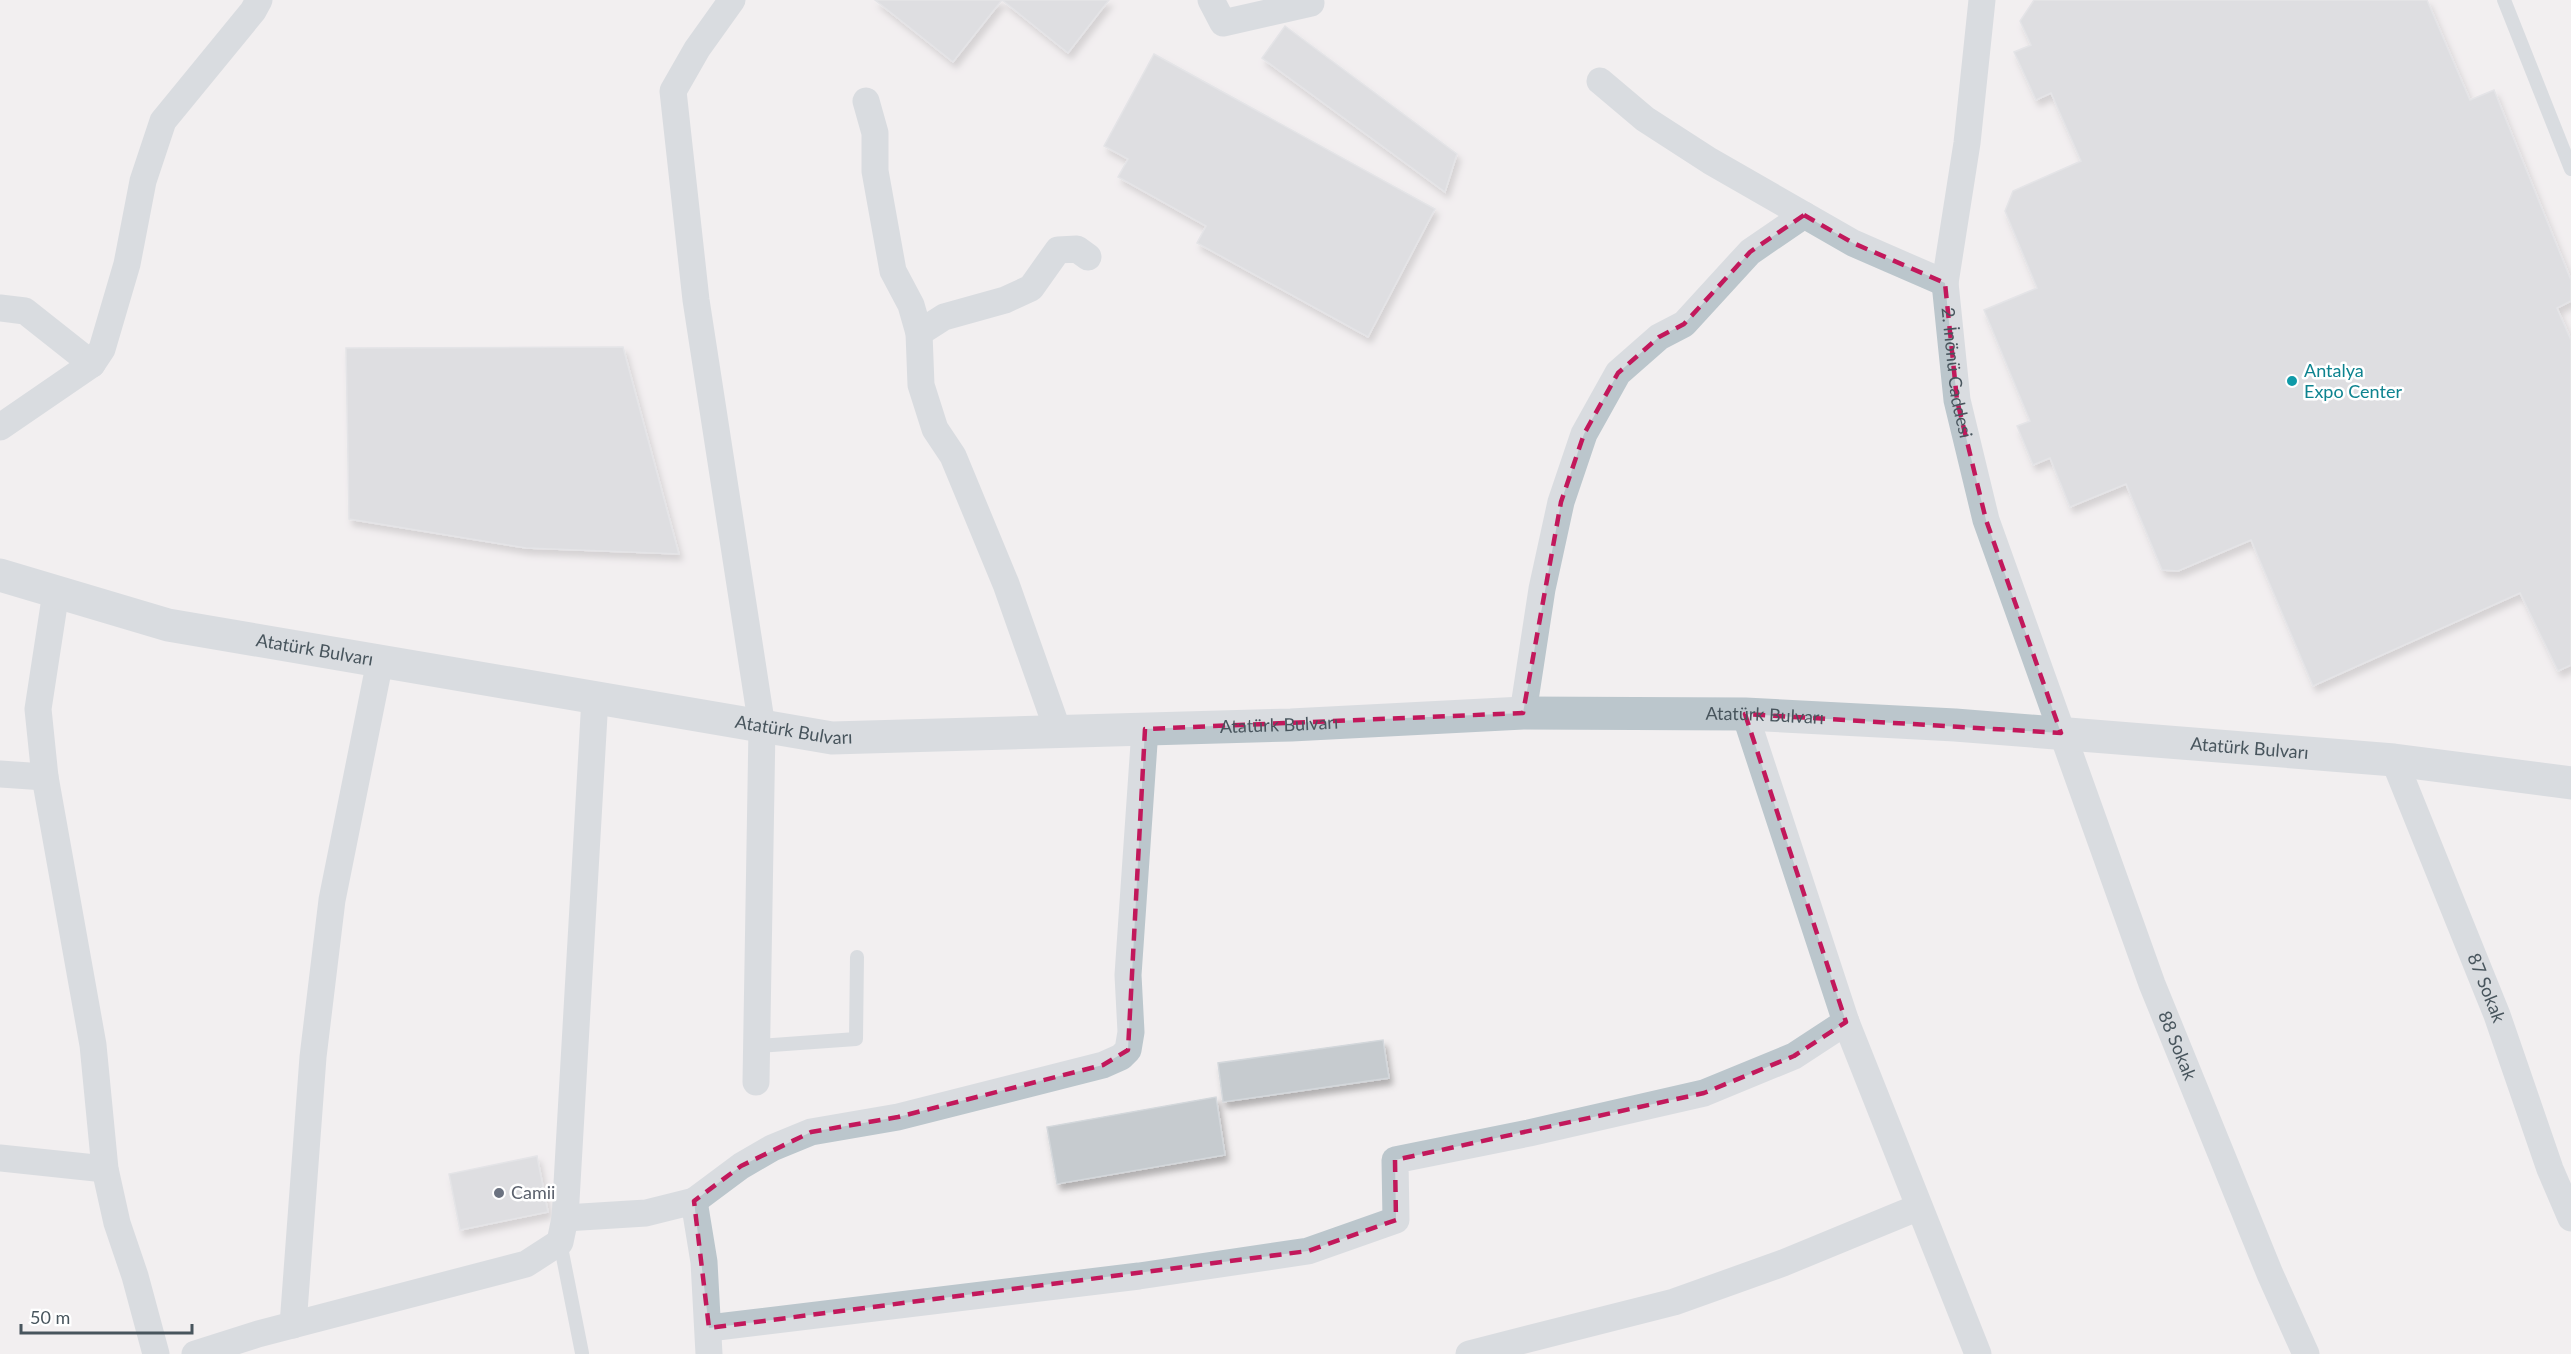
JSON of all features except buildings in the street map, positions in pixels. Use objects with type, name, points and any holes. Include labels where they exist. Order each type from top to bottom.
[{"type":"street","points":[[0,427],[92,364],[102,349],[127,264],[143,181],[163,121],[253,11],[259,0]]},
{"type":"street","points":[[732,0],[697,49],[673,91],[696,300],[762,727],[756,1082]]},
{"type":"street","points":[[1211,0],[1223,23],[1311,3]]},
{"type":"street","name":"2. İnönü Caddesi","points":[[1982,0],[1967,143],[1945,283],[1957,400],[1986,520],[2061,734]]},
{"type":"street","points":[[1600,81],[1645,119],[1710,161],[1853,243],[1945,283]]},
{"type":"street","points":[[866,101],[875,133],[875,171],[893,271],[911,305],[919,333],[921,385],[935,429],[953,456],[1006,584],[1058,731]]},
{"type":"street","points":[[1523,713],[1542,589],[1561,502],[1584,435],[1618,373],[1659,337],[1684,324],[1750,252],[1804,215]]},
{"type":"street","points":[[919,333],[944,317],[1005,300],[1031,288],[1044,266],[1058,250],[1077,249],[1088,257]]},
{"type":"street","points":[[0,308],[25,311],[92,364]]},
{"type":"street","name":"Atatürk Bulvarı","points":[[0,575],[168,625],[832,738],[1291,725],[1523,713],[1745,714],[1954,725],[2394,760],[2571,783]]},
{"type":"street","points":[[56,592],[38,708],[45,777],[93,1045],[105,1169],[117,1222],[135,1276],[156,1354]]},
{"type":"street","points":[[293,1325],[313,1058],[332,900],[380,661]]},
{"type":"street","points":[[562,1230],[595,698]]},
{"type":"street","points":[[1745,714],[1846,1022],[1978,1354]]},
{"type":"street","points":[[195,1354],[293,1325],[526,1264],[562,1230],[694,1202],[741,1166],[772,1148],[811,1132],[898,1117],[1104,1065],[1121,1057],[1128,1050],[1131,1032],[1128,975],[1145,729]]},
{"type":"street","name":"88 Sokak","points":[[2061,734],[2152,984],[2266,1264],[2306,1354]]},
{"type":"street","name":"87 Sokak","points":[[2394,760],[2497,1015],[2550,1169],[2571,1218]]},
{"type":"street","points":[[0,774],[45,777]]},
{"type":"street","points":[[694,1202],[704,1262],[709,1341],[1308,1251],[1396,1220],[1395,1160],[1529,1133],[1704,1093],[1794,1056],[1846,1022]]},
{"type":"street","points":[[0,1158],[105,1169]]},
{"type":"street","points":[[1469,1354],[1674,1302],[1783,1263],[1919,1207]]},
{"type":"lane","points":[[2504,0],[2571,169]]},
{"type":"lane","points":[[757,1046],[856,1039],[857,957]]},
{"type":"lane","points":[[562,1230],[582,1353]]},
{"type":"highlighted area","points":[[1804,215],[1853,243],[1945,283],[1957,400],[1986,520],[2061,733],[1745,714],[1846,1022],[1794,1056],[1704,1093],[1395,1160],[1396,1220],[1308,1251],[709,1328],[694,1201],[741,1166],[811,1132],[898,1117],[1103,1065],[1128,1050],[1145,729],[1523,713],[1561,502],[1584,434],[1618,373],[1659,337],[1684,324],[1750,252]]},
{"type":"place","name":"Antalya Expo Center","points":[[2292,381]]},
{"type":"place","name":"Camii","points":[[499,1193]]}]
